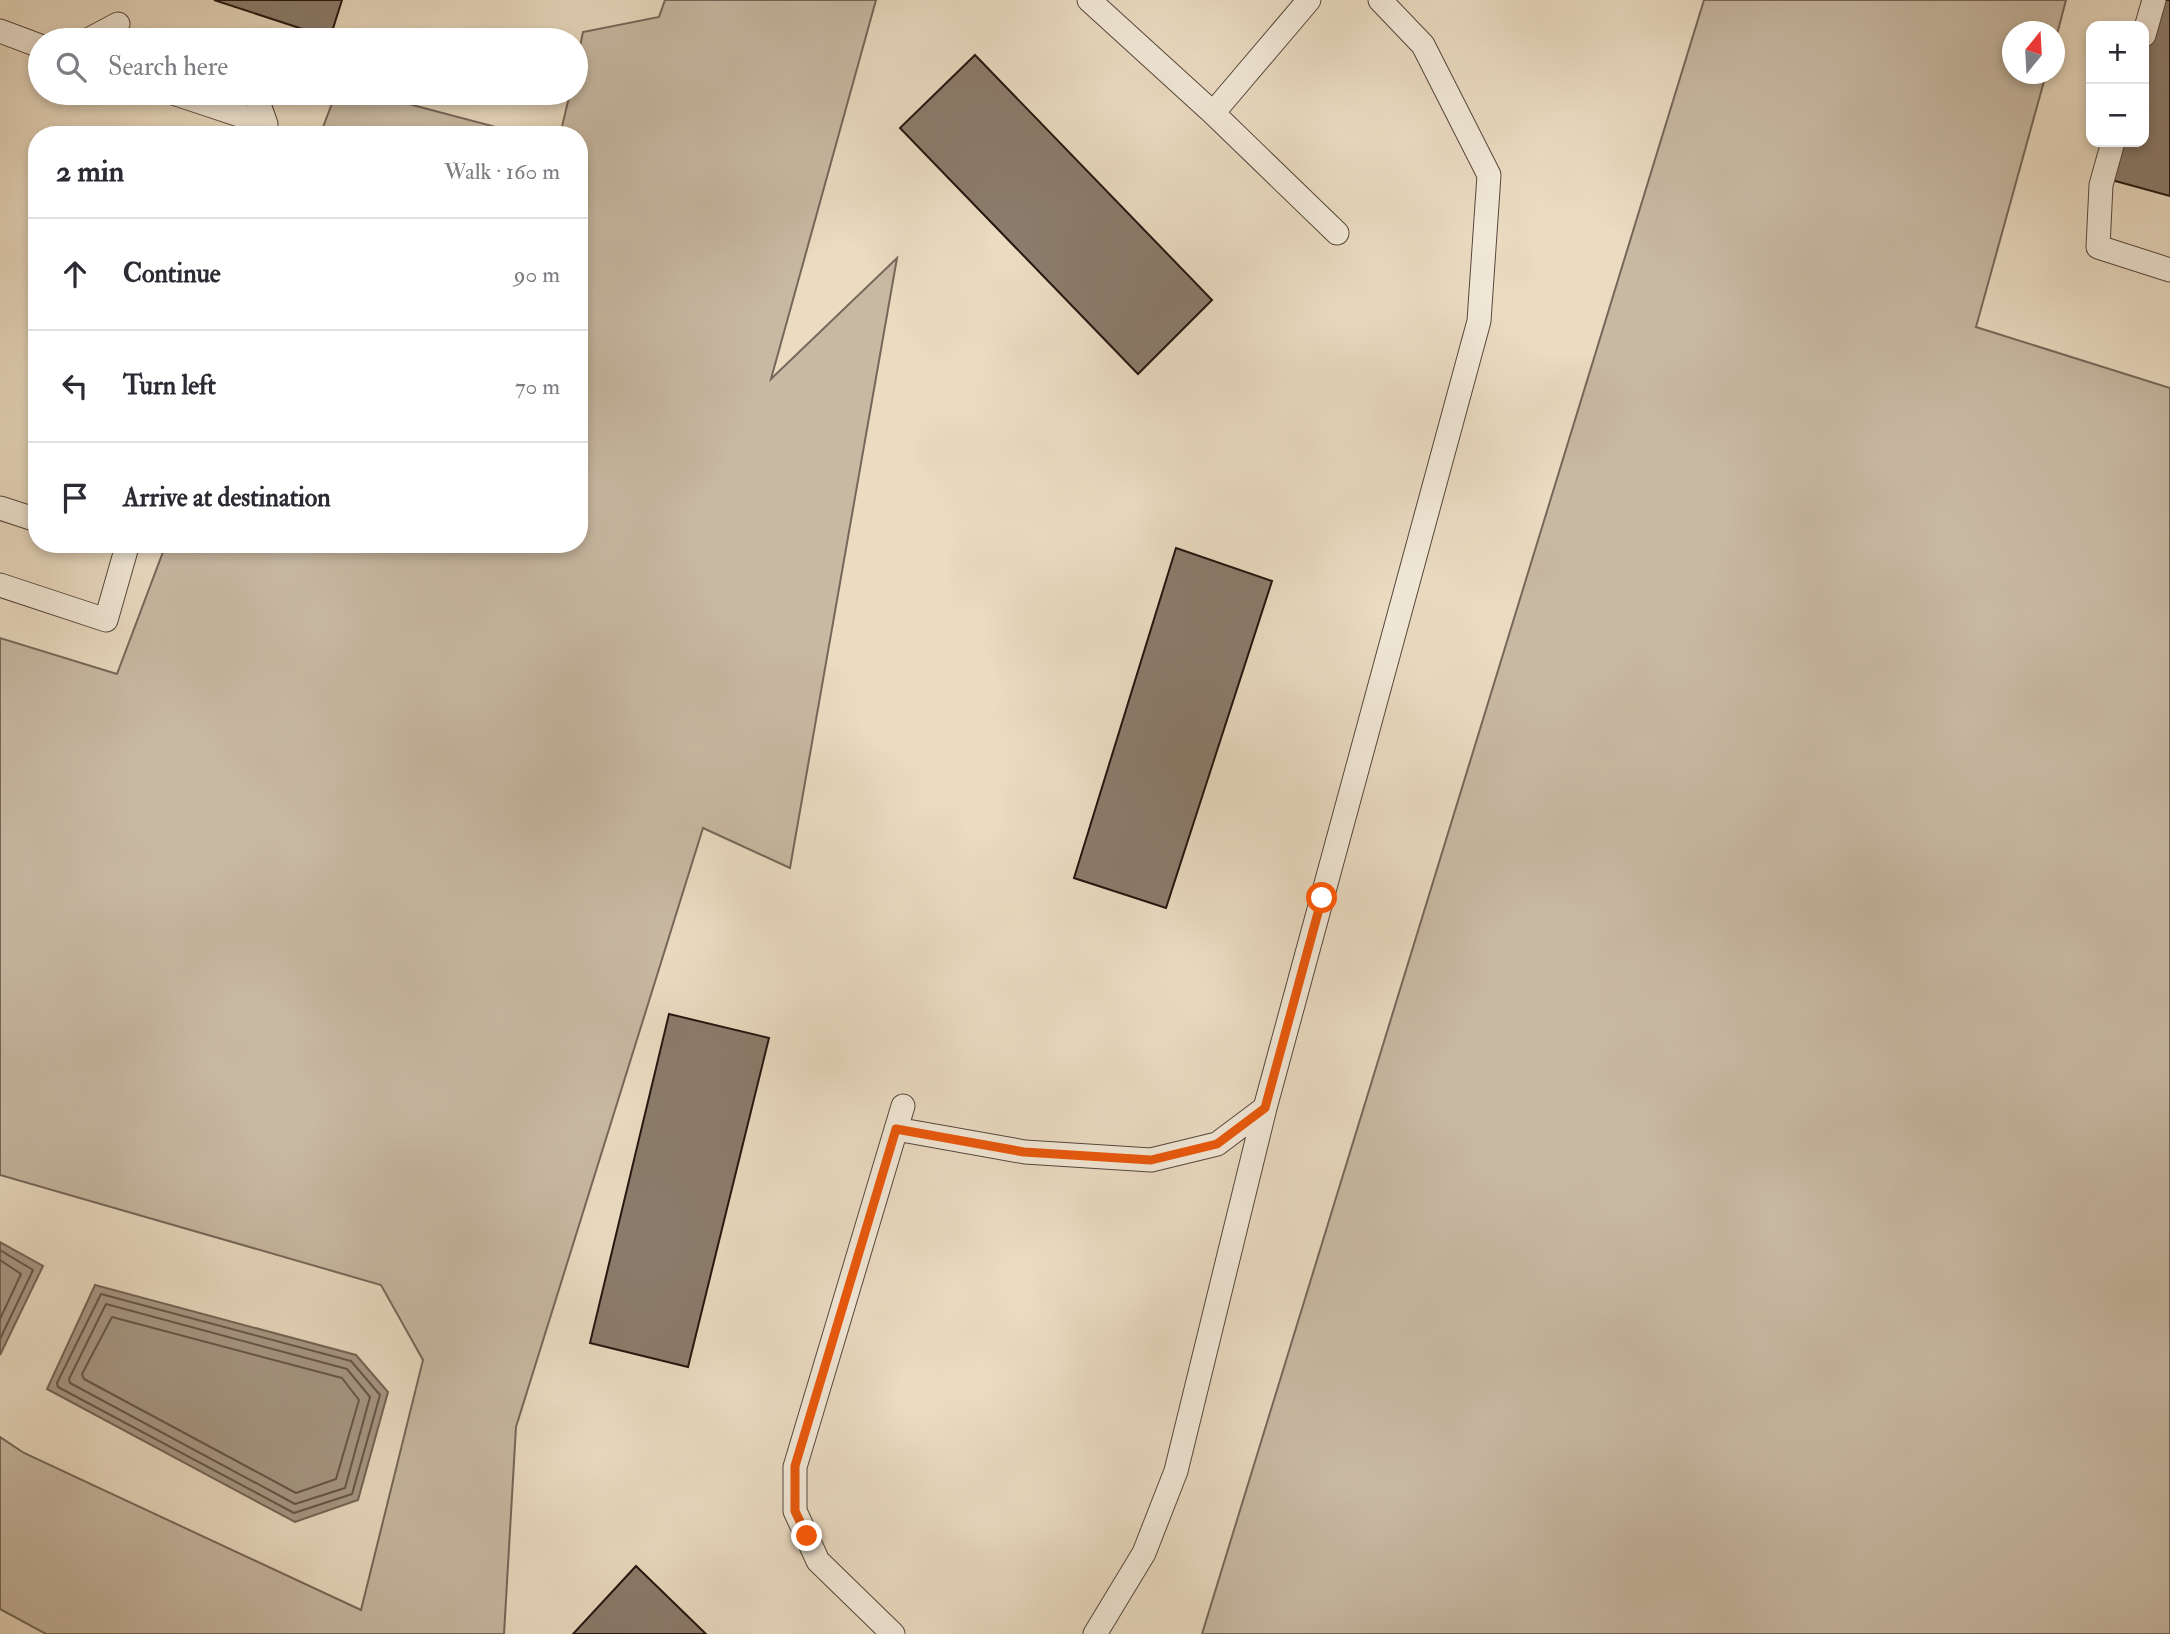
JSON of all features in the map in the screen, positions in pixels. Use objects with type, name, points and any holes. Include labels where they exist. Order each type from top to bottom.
[{"type":"lane","points":[[1089,0],[1213,113],[1337,233]]},
{"type":"lane","points":[[1213,113],[1309,0]]},
{"type":"lane","points":[[1095,1634],[1144,1553],[1176,1471],[1265,1108],[1479,321],[1489,175],[1423,45],[1380,0]]},
{"type":"lane","points":[[2148,21],[2154,0]]},
{"type":"lane","points":[[109,28],[118,23]]},
{"type":"lane","points":[[0,32],[28,42]]},
{"type":"lane","points":[[204,105],[257,126]]},
{"type":"lane","points":[[258,105],[264,126]]},
{"type":"lane","points":[[2112,147],[2101,185],[2098,247],[2170,270]]},
{"type":"lane","points":[[0,508],[28,517]]},
{"type":"lane","points":[[0,585],[106,620],[120,553]]},
{"type":"lane","points":[[893,1634],[818,1561],[795,1511],[795,1466],[903,1105]]},
{"type":"lane","points":[[896,1129],[1024,1152],[1151,1160],[1217,1144],[1265,1108]]},
{"type":"shaded area","points":[[665,0],[876,0],[771,379],[897,258],[790,868],[703,828],[516,1427],[504,1634],[46,1634],[0,1609],[0,1437],[24,1453],[361,1610],[423,1360],[381,1285],[0,1175],[0,638],[117,674],[163,553],[588,553],[588,126],[562,126],[567,105],[588,105],[588,31],[659,17]]},
{"type":"shaded area","points":[[1704,0],[2066,0],[2060,21],[2002,21],[2002,84],[2043,84],[1976,327],[2170,388],[2170,1634],[1202,1634]]},
{"type":"shaded area","points":[[331,105],[412,105],[492,126],[323,126]]},
{"type":"water","points":[[0,1242],[43,1266],[0,1355]]},
{"type":"water","points":[[95,1285],[356,1355],[388,1392],[358,1500],[295,1522],[47,1389]]},
{"type":"building","points":[[214,0],[342,0],[333,28],[299,28]]},
{"type":"building","points":[[2159,0],[2170,0],[2170,196],[2108,179],[2118,147],[2149,147],[2149,36]]},
{"type":"building","points":[[975,55],[1212,300],[1138,374],[900,128]]},
{"type":"building","points":[[1176,548],[1272,581],[1166,908],[1074,878]]},
{"type":"building","points":[[669,1014],[769,1038],[688,1367],[590,1343]]},
{"type":"building","points":[[636,1566],[706,1634],[573,1634]]},
{"type":"route","points":[[807,1536],[795,1511],[795,1466],[896,1129],[1024,1152],[1151,1160],[1217,1144],[1265,1108],[1322,898]]}]
